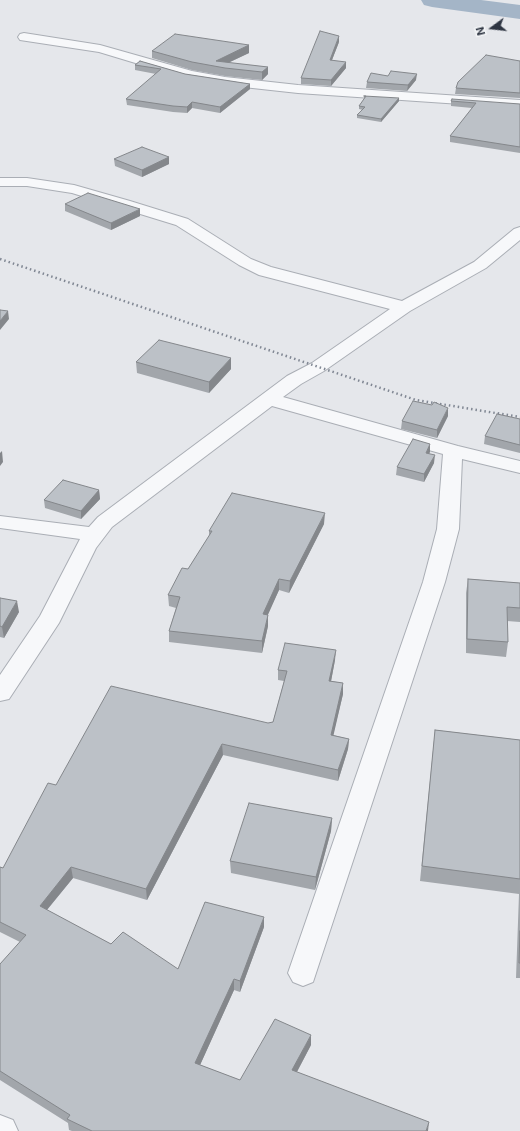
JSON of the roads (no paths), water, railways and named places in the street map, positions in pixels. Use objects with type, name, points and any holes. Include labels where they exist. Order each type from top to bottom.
[{"type":"street","points":[[24,37],[100,49],[190,75],[225,81],[298,89],[520,104]]},
{"type":"street","points":[[0,182],[27,182],[74,189],[132,206],[182,222],[245,262],[265,271],[404,307]]},
{"type":"street","points":[[0,692],[51,618],[85,548],[94,534],[105,522],[269,398],[404,307],[480,265],[520,232]]},
{"type":"street","points":[[269,398],[453,451],[520,467]]},
{"type":"street","points":[[303,973],[436,575],[448,529],[453,451]]},
{"type":"street","points":[[0,522],[94,534]]},
{"type":"waterway","points":[[432,0],[520,12]]},
{"type":"railway","points":[[0,259],[416,400],[520,417]]}]
